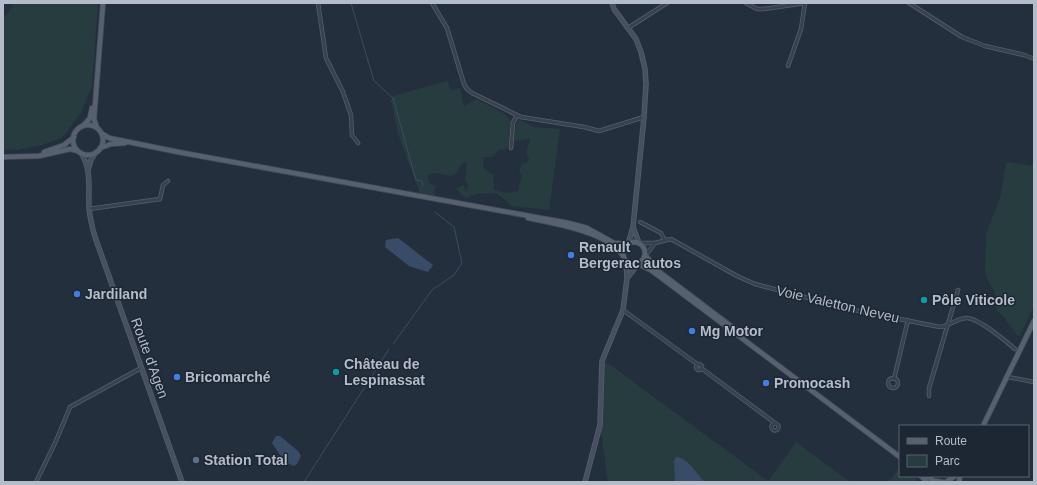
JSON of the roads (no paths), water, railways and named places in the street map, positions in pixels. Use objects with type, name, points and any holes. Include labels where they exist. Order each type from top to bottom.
[{"type":"main road","points":[[104,3],[94,119],[97,128],[101,133],[109,138],[178,152],[568,223],[587,228],[614,243],[640,243],[645,248],[646,256],[658,272],[899,452]]},
{"type":"main road","points":[[28,157],[68,143],[74,137],[79,128],[83,126],[90,118],[95,98]]},
{"type":"main road","points":[[83,126],[93,126],[97,128]]},
{"type":"main road","points":[[3,158],[28,157],[65,150],[89,154],[96,152],[100,148],[103,141],[101,133]]},
{"type":"main road","points":[[74,137],[74,144],[80,152]]},
{"type":"main road","points":[[100,148],[111,144],[138,145],[180,156],[554,224],[586,232],[618,249],[626,261],[631,264],[638,264],[651,270],[899,456]]},
{"type":"main road","points":[[623,256],[624,249],[628,244]]},
{"type":"main road","points":[[638,264],[646,256]]},
{"type":"main road","points":[[984,425],[1034,321]]},
{"type":"main road","points":[[929,477],[942,482],[949,482]]},
{"type":"street","points":[[318,3],[326,58],[343,92],[351,115],[352,135],[358,143]]},
{"type":"street","points":[[432,3],[447,28],[467,89],[517,115],[529,119],[584,127],[599,132],[644,117]]},
{"type":"street","points":[[612,3],[641,52],[645,69],[646,84],[633,227],[628,244]]},
{"type":"street","points":[[628,28],[667,3]]},
{"type":"street","points":[[746,3],[757,8],[764,9],[805,3],[801,29],[788,66]]},
{"type":"street","points":[[909,3],[962,37],[985,46],[1034,59]]},
{"type":"street","points":[[511,148],[513,123],[517,115]]},
{"type":"street","name":"Route d'Agen","points":[[80,152],[85,159],[88,170],[89,209],[95,237],[182,482]]},
{"type":"street","name":"Route d'Agen","points":[[88,170],[91,160],[96,152]]},
{"type":"street","points":[[89,209],[160,199],[163,185],[168,181]]},
{"type":"street","name":"Voie Valetton Neveu","points":[[640,222],[662,233],[664,239],[671,239],[678,242],[737,276],[755,284],[854,310],[940,327],[948,326],[961,319],[968,318],[979,323],[1014,348]]},
{"type":"street","points":[[633,227],[640,243],[655,243],[664,239]]},
{"type":"street","points":[[646,256],[655,243]]},
{"type":"street","points":[[585,482],[600,425],[602,361],[623,310],[627,278],[626,261]]},
{"type":"street","points":[[627,278],[638,264]]},
{"type":"street","points":[[929,396],[929,388],[958,290]]},
{"type":"street","points":[[623,310],[697,364],[695,368],[698,370],[702,368],[775,423]]},
{"type":"street","points":[[894,379],[908,320]]},
{"type":"street","points":[[36,482],[56,441],[70,406],[141,368]]},
{"type":"street","points":[[1008,377],[1034,382]]},
{"type":"water","points":[[398,238],[433,265],[428,272],[409,266],[385,247],[386,240]]},
{"type":"water","points":[[276,436],[280,436],[298,451],[301,456],[297,464],[294,466],[286,462],[281,456],[272,443]]},
{"type":"water","points":[[676,457],[689,463],[705,482],[675,482],[674,461]]},
{"type":"waterway","points":[[351,3],[374,81],[393,98],[416,180],[422,181],[423,186]]},
{"type":"waterway","points":[[393,344],[432,290],[454,275],[462,263],[454,227],[435,212]]},
{"type":"waterway","points":[[304,482],[389,349]]},
{"type":"place","name":"Renault Bergerac autos","points":[[571,255]]},
{"type":"place","name":"Jardiland","points":[[77,294]]},
{"type":"place","name":"Pôle Viticole","points":[[924,300]]},
{"type":"place","name":"Mg Motor","points":[[692,331]]},
{"type":"place","name":"Château de Lespinassat","points":[[336,372]]},
{"type":"place","name":"Bricomarché","points":[[177,377]]},
{"type":"place","name":"Promocash","points":[[766,383]]},
{"type":"place","name":"Station Total","points":[[196,460]]}]
